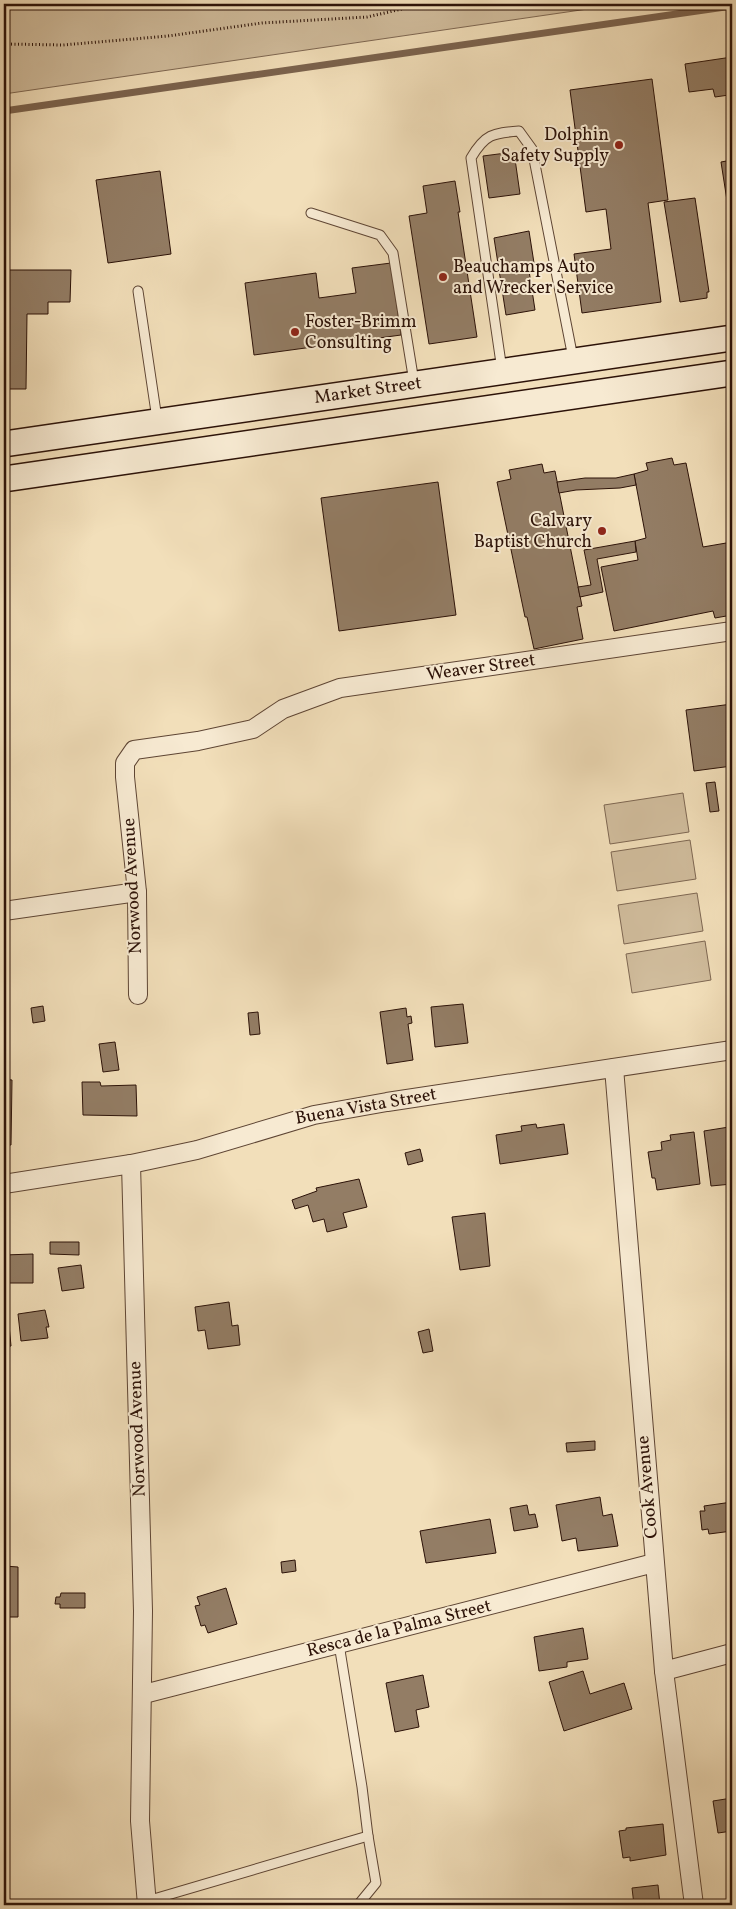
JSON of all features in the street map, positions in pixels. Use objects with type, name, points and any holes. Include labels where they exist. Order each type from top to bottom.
[{"type":"main road","name":"Market Street","points":[[4,444],[732,338]]},
{"type":"main road","name":"Market Street","points":[[4,479],[732,373]]},
{"type":"street","name":"Weaver Street","points":[[125,777],[125,763],[134,750],[198,742],[253,728],[283,709],[340,688],[732,631]]},
{"type":"street","name":"Norwood Avenue","points":[[125,777],[137,892],[138,995]]},
{"type":"street","points":[[4,911],[137,892]]},
{"type":"street","name":"Buena Vista Street","points":[[4,1184],[131,1164],[197,1150],[314,1115],[387,1102],[732,1050]]},
{"type":"street","name":"Cook Avenue","points":[[614,1068],[664,1671],[694,1905]]},
{"type":"street","name":"Norwood Avenue","points":[[131,1164],[144,1694],[140,1822],[147,1903]]},
{"type":"street","name":"Resca de la Palma Street","points":[[144,1694],[654,1563]]},
{"type":"street","points":[[664,1671],[732,1653]]},
{"type":"lane","points":[[502,372],[472,158],[481,141],[496,133],[519,131],[532,149],[573,361]]},
{"type":"lane","points":[[311,213],[380,235],[392,253],[414,385]]},
{"type":"lane","points":[[138,291],[158,422]]},
{"type":"lane","points":[[339,1644],[376,1883],[358,1905]]},
{"type":"lane","points":[[147,1903],[368,1836]]},
{"type":"path","points":[[4,44],[63,45],[168,36],[262,23],[367,17],[424,4]]},
{"type":"shaded area","points":[[4,4],[622,4],[4,94]]},
{"type":"shaded area","points":[[683,793],[689,832],[610,844],[604,805]]},
{"type":"shaded area","points":[[690,840],[696,879],[617,891],[611,852]]},
{"type":"shaded area","points":[[697,893],[703,931],[624,944],[618,905]]},
{"type":"shaded area","points":[[705,941],[711,980],[632,993],[626,954]]},
{"type":"building","points":[[732,57],[732,111],[729,95],[715,97],[713,89],[689,92],[685,64]]},
{"type":"building","name":"Dolphin Safety Supply","points":[[652,79],[668,200],[648,203],[661,302],[582,313],[574,254],[611,249],[606,209],[586,212],[570,90]]},
{"type":"building","points":[[514,152],[520,194],[489,198],[483,156]]},
{"type":"building","points":[[732,160],[732,206],[728,207],[721,162]]},
{"type":"building","points":[[160,171],[171,254],[108,263],[96,180]]},
{"type":"building","name":"Beauchamps Auto and Wrecker Service","points":[[455,181],[477,337],[429,344],[409,216],[427,213],[423,186]]},
{"type":"building","points":[[695,198],[709,292],[707,292],[707,298],[680,302],[664,202]]},
{"type":"building","points":[[529,231],[534,263],[528,264],[535,310],[506,315],[494,238]]},
{"type":"building","points":[[391,263],[401,335],[254,355],[245,283],[316,273],[319,298],[356,293],[352,268]]},
{"type":"building","points":[[4,270],[71,270],[70,302],[48,302],[48,314],[27,314],[26,389],[4,389]]},
{"type":"building","points":[[672,458],[674,465],[686,463],[703,547],[732,542],[732,615],[715,618],[713,611],[614,631],[601,567],[638,560],[635,541],[646,538],[634,474],[648,470],[646,463]]},
{"type":"building","points":[[542,464],[544,473],[555,471],[582,606],[577,607],[583,639],[534,649],[527,617],[525,617],[497,482],[511,479],[509,470]]},
{"type":"building","points":[[634,474],[636,485],[620,488],[576,490],[559,493],[557,482],[585,478],[616,478]]},
{"type":"building","points":[[438,482],[456,615],[339,631],[321,498]]},
{"type":"building","points":[[635,541],[636,552],[597,559],[603,592],[580,597],[578,587],[591,585],[584,550]]},
{"type":"building","points":[[732,704],[732,766],[694,771],[686,710]]},
{"type":"building","points":[[715,782],[719,811],[710,812],[706,783]]},
{"type":"building","points":[[463,1004],[468,1043],[435,1047],[431,1007]]},
{"type":"building","points":[[43,1006],[45,1021],[33,1023],[31,1008]]},
{"type":"building","points":[[406,1008],[407,1017],[411,1016],[412,1023],[408,1024],[413,1060],[387,1064],[380,1012]]},
{"type":"building","points":[[258,1012],[260,1034],[250,1035],[248,1013]]},
{"type":"building","points":[[115,1042],[119,1070],[103,1072],[99,1044]]},
{"type":"building","points":[[4,1079],[12,1080],[11,1145],[4,1145]]},
{"type":"building","points":[[82,1082],[100,1082],[101,1086],[136,1085],[137,1116],[83,1115]]},
{"type":"building","points":[[732,1118],[732,1184],[711,1186],[704,1131],[729,1127],[727,1119]]},
{"type":"building","points":[[536,1124],[537,1128],[564,1124],[568,1154],[500,1164],[496,1135],[522,1131],[521,1126]]},
{"type":"building","points":[[694,1132],[700,1184],[657,1190],[655,1178],[652,1178],[648,1152],[662,1150],[661,1142],[671,1140],[670,1135]]},
{"type":"building","points":[[420,1149],[423,1161],[408,1165],[405,1153]]},
{"type":"building","points":[[359,1179],[367,1207],[343,1213],[347,1227],[327,1232],[324,1219],[313,1222],[308,1205],[295,1209],[292,1200],[317,1191],[316,1188]]},
{"type":"building","points":[[485,1213],[490,1266],[460,1270],[452,1217]]},
{"type":"building","points":[[50,1242],[79,1242],[79,1255],[50,1254]]},
{"type":"building","points":[[33,1254],[33,1283],[4,1283],[4,1255]]},
{"type":"building","points":[[81,1265],[84,1288],[62,1291],[58,1268]]},
{"type":"building","points":[[229,1302],[232,1326],[238,1325],[240,1345],[208,1349],[205,1330],[198,1331],[195,1307]]},
{"type":"building","points":[[45,1310],[49,1327],[46,1327],[48,1338],[21,1341],[18,1314]]},
{"type":"building","points":[[8,1314],[11,1346],[4,1347],[4,1315]]},
{"type":"building","points":[[429,1329],[433,1351],[423,1353],[418,1332]]},
{"type":"building","points":[[595,1441],[595,1450],[567,1452],[566,1443]]},
{"type":"building","points":[[600,1497],[603,1516],[612,1514],[618,1546],[578,1551],[576,1538],[562,1541],[556,1505]]},
{"type":"building","points":[[732,1502],[732,1531],[709,1534],[708,1529],[702,1530],[700,1511],[705,1511],[704,1506]]},
{"type":"building","points":[[527,1505],[529,1515],[535,1514],[538,1527],[514,1531],[510,1508]]},
{"type":"building","points":[[490,1519],[496,1553],[426,1563],[420,1531]]},
{"type":"building","points":[[295,1560],[296,1571],[282,1573],[281,1562]]},
{"type":"building","points":[[4,1566],[18,1567],[18,1617],[4,1617]]},
{"type":"building","points":[[226,1588],[237,1624],[208,1633],[205,1625],[201,1626],[195,1606],[200,1605],[197,1597]]},
{"type":"building","points":[[61,1593],[85,1593],[85,1608],[60,1608],[60,1604],[55,1604],[56,1597],[60,1597]]},
{"type":"building","points":[[583,1628],[588,1659],[567,1662],[567,1667],[539,1671],[534,1637]]},
{"type":"building","points":[[583,1671],[590,1694],[624,1683],[632,1709],[564,1731],[549,1682]]},
{"type":"building","points":[[423,1675],[429,1707],[416,1710],[419,1727],[395,1732],[386,1683]]},
{"type":"building","points":[[732,1798],[732,1831],[718,1833],[713,1801]]},
{"type":"building","points":[[663,1824],[666,1855],[630,1861],[630,1857],[623,1858],[619,1831],[626,1830],[626,1828]]},
{"type":"building","points":[[4,1867],[9,1867],[9,1879],[4,1879]]},
{"type":"building","points":[[658,1885],[660,1905],[634,1905],[632,1888]]},
{"type":"waterway","points":[[4,111],[732,6]]},
{"type":"place","name":"Dolphin Safety Supply","points":[[619,145]]},
{"type":"place","name":"Beauchamps Auto and Wrecker Service","points":[[443,277]]},
{"type":"place","name":"Foster-Brimm Consulting","points":[[295,332]]},
{"type":"place","name":"Calvary Baptist Church","points":[[602,531]]}]
